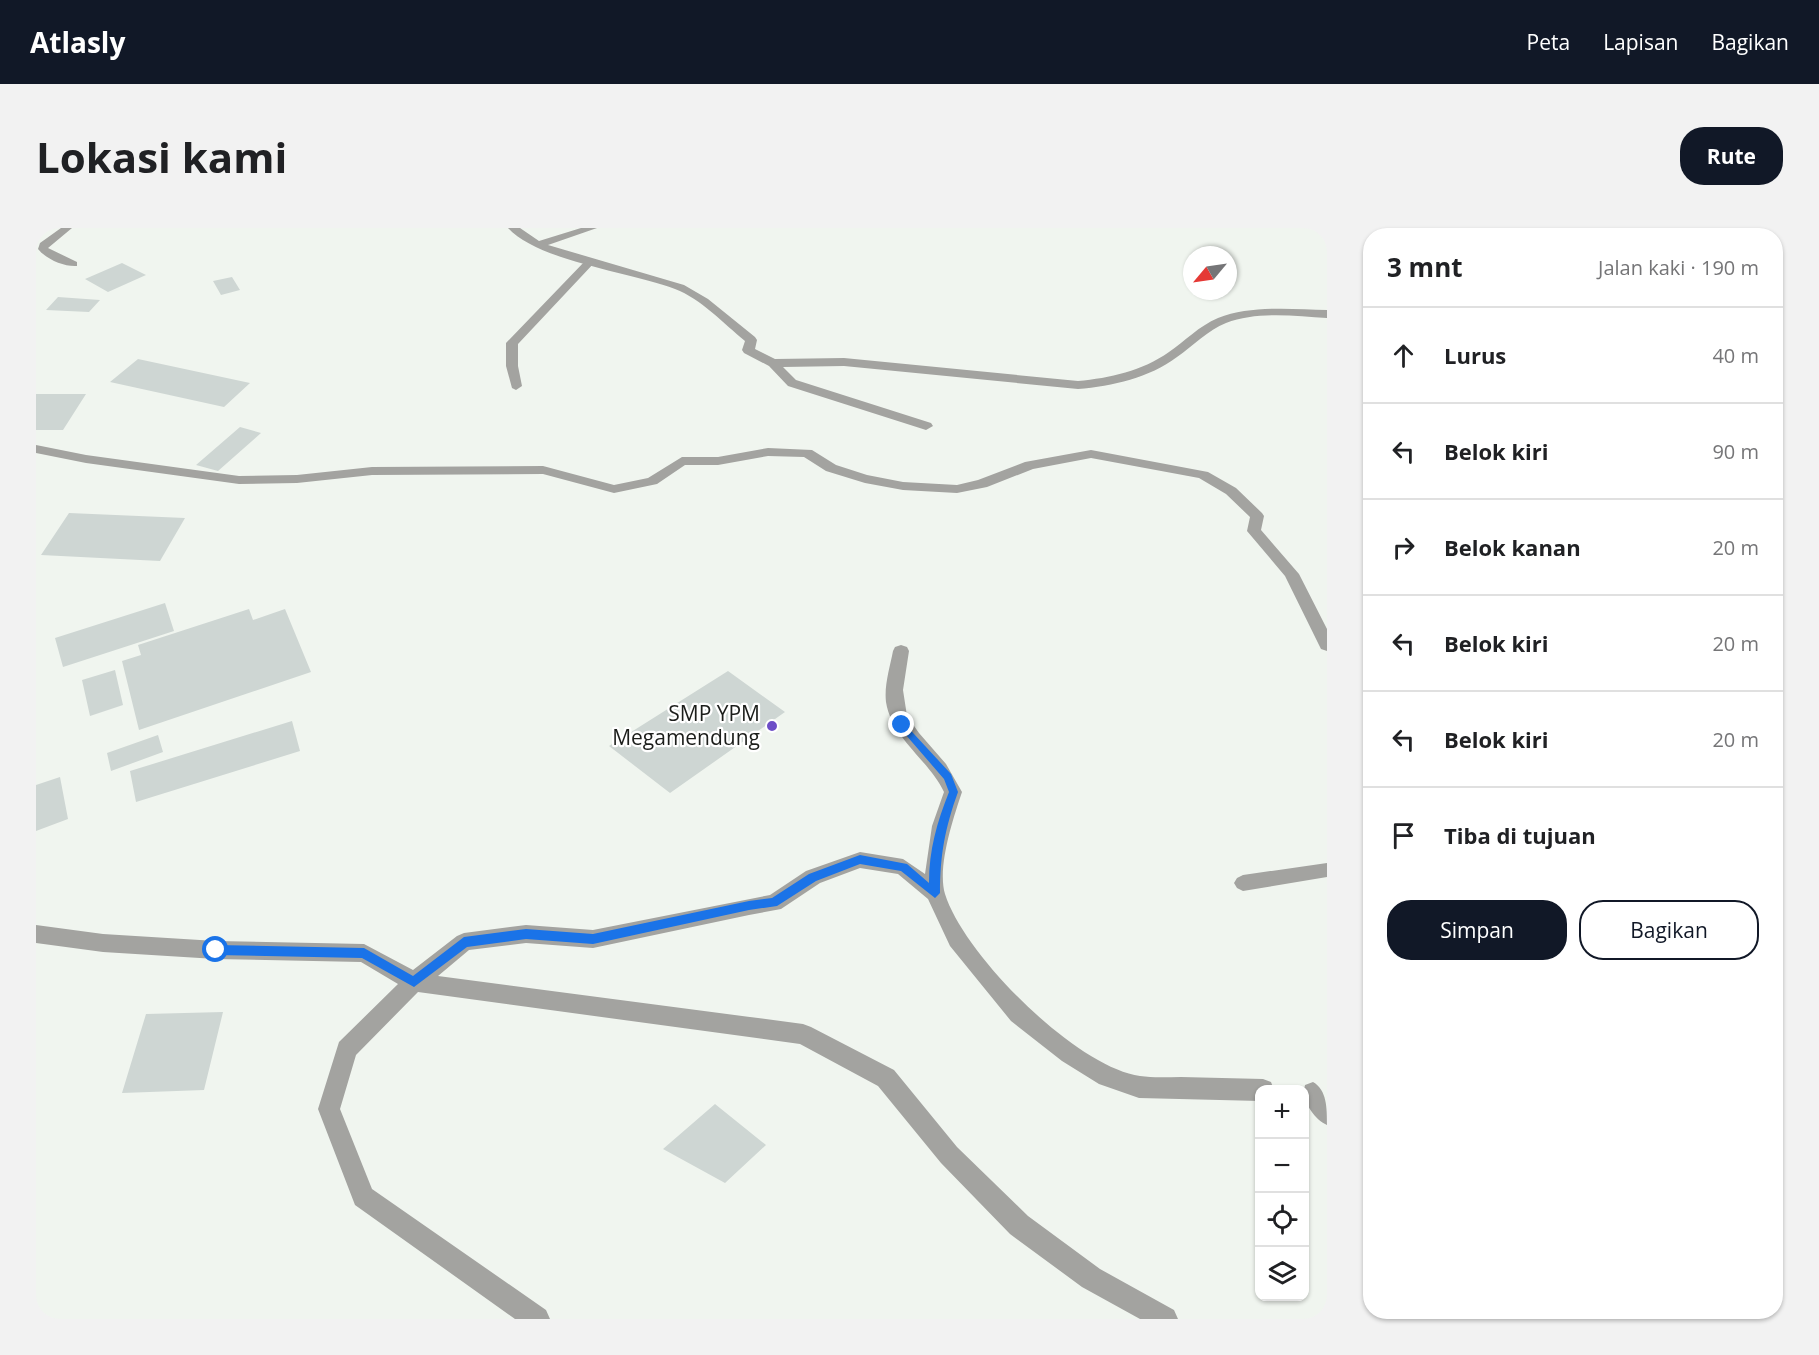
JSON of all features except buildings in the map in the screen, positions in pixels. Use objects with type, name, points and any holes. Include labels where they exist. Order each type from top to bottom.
[{"type":"street","points":[[513,228],[537,245],[665,282],[692,293],[751,340],[748,350],[773,363],[792,383],[926,426]]},
{"type":"street","points":[[537,245],[592,228]]},
{"type":"street","points":[[773,363],[844,363],[1078,385],[1101,383],[1135,374],[1164,361],[1216,324],[1230,318],[1298,313],[1327,314]]},
{"type":"street","points":[[36,449],[86,459],[239,480],[297,479],[372,471],[543,470],[614,489],[652,481],[682,461],[718,461],[768,452],[807,453],[831,468],[865,479],[903,486],[957,489],[982,484],[1030,465],[1091,454],[1203,475],[1232,491],[1257,516],[1254,531],[1291,574],[1327,645]]},
{"type":"street","points":[[901,651],[895,701],[902,725],[948,777],[954,792],[941,826],[935,860],[935,893],[957,940],[1019,1014],[1070,1054],[1098,1071],[1139,1087],[1255,1089]]},
{"type":"street","points":[[537,1319],[363,1197],[329,1109],[347,1049],[414,982],[464,942],[526,934],[593,939],[749,906],[774,903],[813,877],[860,860],[903,867],[935,893]]},
{"type":"street","points":[[36,934],[103,943],[216,950],[364,953],[414,982],[803,1034],[886,1078],[950,1155],[1019,1225],[1091,1278],[1165,1319]]},
{"type":"street","points":[[1315,1094],[1327,1114]]},
{"type":"lane","points":[[67,228],[44,245],[43,249],[48,254],[74,264]]},
{"type":"lane","points":[[516,386],[512,366],[512,343],[590,262]]},
{"type":"lane","points":[[1243,883],[1327,870]]},
{"type":"place","name":"SMP YPM Megamendung","points":[[772,726]]},
{"type":"route","points":[[216,950],[364,953],[414,982],[464,942],[526,934],[593,939],[749,906],[774,903],[813,877],[860,860],[903,867],[935,893],[935,860],[941,826],[954,792],[948,777],[902,725]]}]
